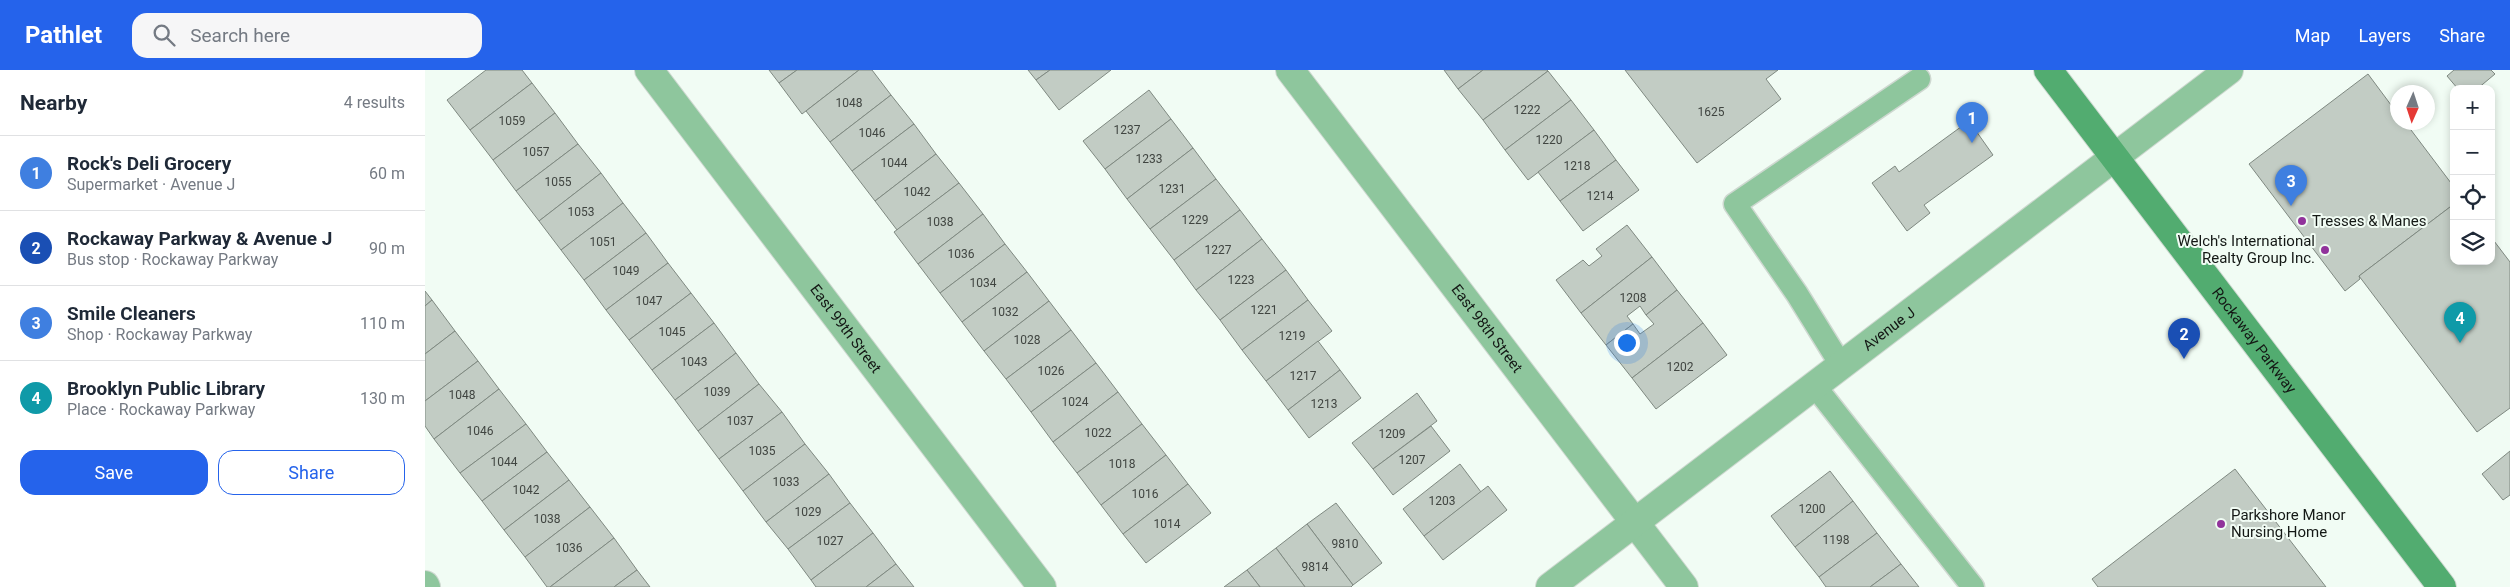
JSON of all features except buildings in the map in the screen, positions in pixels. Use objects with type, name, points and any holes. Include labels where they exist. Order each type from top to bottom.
[{"type":"main road","name":"Rockaway Parkway","points":[[2048,70],[2442,587]]},
{"type":"street","name":"East 99th Street","points":[[649,70],[1043,587]]},
{"type":"street","name":"East 98th Street","points":[[1289,70],[1684,587]]},
{"type":"street","name":"Avenue J","points":[[1550,587],[2229,70]]},
{"type":"lane","points":[[1841,365],[1797,294],[1735,204],[1919,78]]},
{"type":"lane","points":[[1814,385],[1851,435],[1973,587]]},
{"type":"place","name":"Rock's Deli Grocery","points":[[1972,143]]},
{"type":"place","name":"Smile Cleaners","points":[[2291,206]]},
{"type":"place","name":"Tresses & Manes","points":[[2302,221]]},
{"type":"place","name":"Welch's International Realty Group Inc.","points":[[2325,250]]},
{"type":"place","name":"Brooklyn Public Library","points":[[2460,343]]},
{"type":"place","name":"Rockaway Parkway & Avenue J","points":[[2184,359]]},
{"type":"place","name":"Parkshore Manor Nursing Home","points":[[2221,524]]}]
